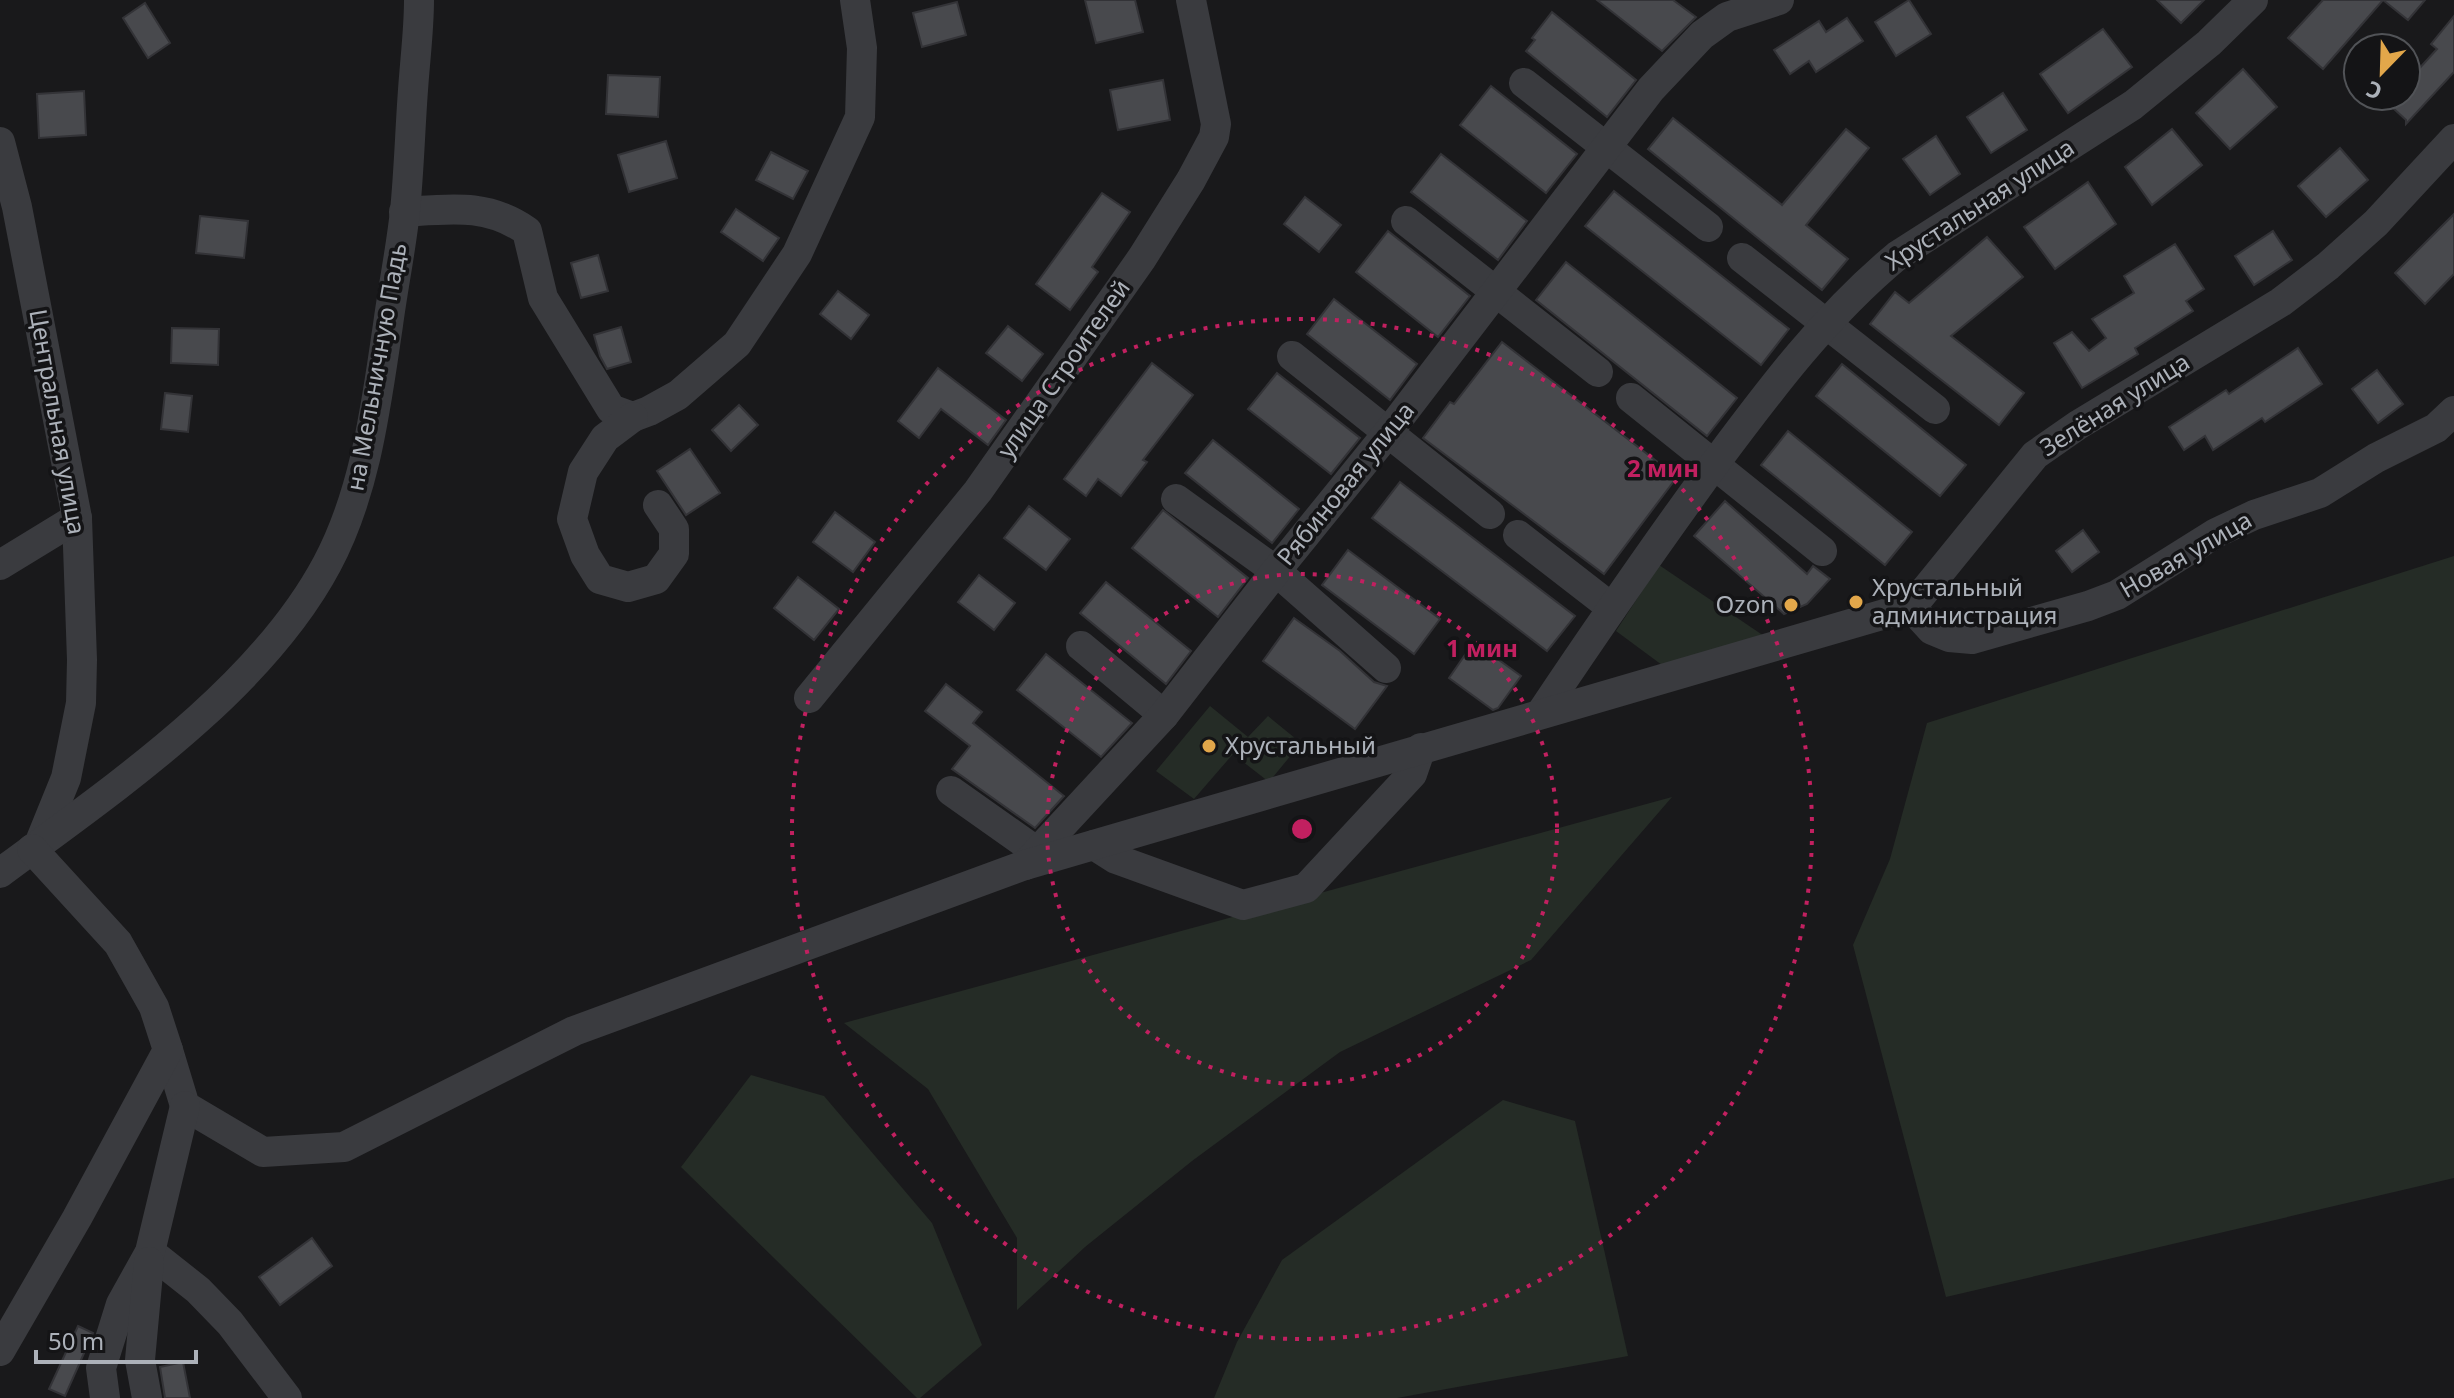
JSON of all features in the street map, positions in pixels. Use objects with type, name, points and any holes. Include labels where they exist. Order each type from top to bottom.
[{"type":"street","name":"на Мельничную Падь","points":[[0,873],[141,766],[210,706],[271,642],[327,565],[348,519],[366,452],[404,212],[419,0]]},
{"type":"street","points":[[658,505],[674,529],[674,554],[656,579],[628,587],[600,579],[585,555],[572,519],[583,472],[605,438],[633,417],[678,395],[737,344],[797,254],[860,117],[862,48],[855,0]]},
{"type":"street","name":"улица Строителей","points":[[809,698],[978,491],[1142,258],[1191,180],[1214,137],[1216,124],[1191,0]]},
{"type":"street","points":[[1717,8],[1779,0]]},
{"type":"street","name":"Хрустальная улица","points":[[1541,713],[1715,464],[1785,372],[1865,283],[1897,256],[2133,105],[2209,43],[2253,0]]},
{"type":"street","name":"Рябиновая улица","points":[[1030,858],[1094,794],[1164,715],[1387,434],[1651,89],[1702,35],[1717,8]]},
{"type":"street","points":[[1524,83],[1708,227]]},
{"type":"street","name":"Зелёная улица","points":[[185,1106],[263,1152],[344,1147],[574,1031],[1030,858],[1094,845],[1909,605],[1918,599],[2035,455],[2078,425],[2281,302],[2376,223],[2454,139]]},
{"type":"street","name":"Центральная улица","points":[[0,142],[17,207],[77,518],[81,703],[66,778],[36,846]]},
{"type":"street","points":[[404,212],[483,211],[508,218],[527,231],[543,298],[611,409],[633,417]]},
{"type":"street","points":[[1406,221],[1598,372]]},
{"type":"street","points":[[1742,258],[1935,409]]},
{"type":"street","points":[[1292,356],[1490,514]]},
{"type":"street","points":[[1631,398],[1822,551]]},
{"type":"street","name":"Новая улица","points":[[1909,605],[1932,630],[1949,637],[1972,639],[2088,606],[2117,595],[2216,533],[2254,515],[2320,493],[2376,458],[2436,428],[2454,411]]},
{"type":"street","points":[[1176,499],[1276,571],[1386,668]]},
{"type":"street","points":[[0,565],[77,518]]},
{"type":"street","points":[[1518,535],[1612,608]]},
{"type":"street","points":[[1081,646],[1164,715]]},
{"type":"street","points":[[1094,845],[1116,859],[1243,905],[1306,888],[1412,774],[1421,748]]},
{"type":"street","points":[[951,791],[1030,858]]},
{"type":"street","points":[[36,846],[118,943],[154,1007],[185,1106],[150,1252],[140,1360],[147,1398]]},
{"type":"street","points":[[0,1351],[77,1218],[168,1050]]},
{"type":"street","points":[[105,1398],[101,1368],[121,1304],[150,1252]]},
{"type":"street","points":[[150,1252],[198,1290],[230,1323],[287,1398]]},
{"type":"shaded area","points":[[2454,556],[2454,1178],[1946,1297],[1853,945],[1890,859],[1927,723]]},
{"type":"shaded area","points":[[1659,565],[1764,636],[1662,665],[1616,631]]},
{"type":"shaded area","name":"Хрустальный","points":[[1210,706],[1248,737],[1268,716],[1301,743],[1269,782],[1233,754],[1194,799],[1156,771]]},
{"type":"shaded area","points":[[1672,797],[1531,960],[1340,1052],[1192,1161],[1085,1247],[1017,1310],[1017,1238],[928,1089],[844,1023]]},
{"type":"shaded area","points":[[751,1075],[824,1096],[932,1223],[982,1345],[920,1398],[681,1167]]},
{"type":"shaded area","points":[[1503,1100],[1575,1121],[1628,1356],[1397,1398],[1214,1398],[1237,1342],[1282,1260]]},
{"type":"building","points":[[1085,0],[1135,0],[1143,32],[1096,43]]},
{"type":"building","points":[[1597,0],[1673,0],[1696,17],[1662,51]]},
{"type":"building","points":[[1909,0],[1931,34],[1896,56],[1875,22]]},
{"type":"building","points":[[2157,0],[2204,0],[2181,23]]},
{"type":"building","points":[[2323,0],[2383,0],[2355,32],[2342,32],[2342,47],[2323,69],[2288,38]]},
{"type":"building","points":[[2383,0],[2425,0],[2408,20]]},
{"type":"building","points":[[957,2],[966,35],[922,47],[913,13]]},
{"type":"building","points":[[145,3],[170,43],[148,58],[123,18]]},
{"type":"building","points":[[1552,12],[1636,80],[1607,117],[1526,51]]},
{"type":"building","points":[[2454,16],[2454,72],[2422,107],[2422,65],[2437,49],[2431,44]]},
{"type":"building","points":[[1847,18],[1863,41],[1816,72],[1809,61],[1790,74],[1774,50],[1819,21],[1826,32]]},
{"type":"building","points":[[2103,29],[2132,67],[2068,113],[2040,74]]},
{"type":"building","points":[[2243,69],[2277,107],[2230,149],[2196,113]]},
{"type":"building","points":[[608,75],[660,77],[658,117],[606,114]]},
{"type":"building","points":[[1163,80],[1170,120],[1118,130],[1110,90]]},
{"type":"building","points":[[1491,86],[1577,154],[1546,193],[1460,125]]},
{"type":"building","points":[[84,91],[86,135],[39,138],[37,94]]},
{"type":"building","points":[[2003,93],[2027,130],[1991,153],[1967,117]]},
{"type":"building","points":[[2397,112],[2417,112],[2406,124]]},
{"type":"building","points":[[1673,118],[1782,205],[1846,129],[1869,148],[1806,225],[1848,259],[1822,290],[1648,149]]},
{"type":"building","points":[[2172,129],[2202,165],[2152,205],[2125,167]]},
{"type":"building","points":[[1936,136],[1960,174],[1930,195],[1903,159]]},
{"type":"building","points":[[666,141],[677,178],[629,192],[618,155]]},
{"type":"building","points":[[2340,148],[2368,180],[2326,217],[2298,186]]},
{"type":"building","points":[[771,152],[808,171],[793,199],[756,180]]},
{"type":"building","points":[[1441,154],[1527,221],[1498,260],[1411,192]]},
{"type":"building","points":[[2088,182],[2116,224],[2055,269],[2024,227]]},
{"type":"building","points":[[1614,191],[1789,329],[1761,365],[1585,226]]},
{"type":"building","points":[[1102,193],[1130,212],[1092,267],[1098,272],[1070,310],[1036,284]]},
{"type":"building","points":[[1305,197],[1341,225],[1319,252],[1284,224]]},
{"type":"building","points":[[736,209],[779,238],[763,261],[721,232]]},
{"type":"building","points":[[2454,214],[2454,274],[2425,304],[2395,273]]},
{"type":"building","points":[[200,216],[248,221],[244,258],[196,253]]},
{"type":"building","points":[[1388,231],[1470,296],[1438,337],[1356,272]]},
{"type":"building","points":[[2273,231],[2292,260],[2254,285],[2235,256]]},
{"type":"building","points":[[1987,237],[2023,277],[1951,336],[2024,393],[1999,425],[1870,324],[1895,292],[1909,303]]},
{"type":"building","points":[[2175,244],[2204,289],[2186,301],[2193,311],[2135,348],[2138,354],[2082,388],[2054,343],[2072,332],[2089,351],[2106,338],[2092,319],[2134,293],[2124,276]]},
{"type":"building","points":[[598,255],[608,291],[581,298],[571,263]]},
{"type":"building","points":[[1566,262],[1737,398],[1707,436],[1536,300]]},
{"type":"building","points":[[838,291],[869,315],[851,339],[820,314]]},
{"type":"building","points":[[1334,299],[1417,364],[1390,400],[1307,334]]},
{"type":"building","points":[[1008,326],[1043,354],[1022,381],[986,353]]},
{"type":"building","points":[[621,327],[631,362],[607,369],[594,335]]},
{"type":"building","points":[[172,328],[219,329],[218,365],[171,363]]},
{"type":"building","points":[[1502,342],[1677,477],[1604,574],[1423,438]]},
{"type":"building","points":[[2298,348],[2322,384],[2265,422],[2262,418],[2213,450],[2205,436],[2184,450],[2169,427],[2226,390],[2229,394]]},
{"type":"building","points":[[1152,363],[1193,395],[1143,460],[1147,462],[1121,496],[1098,479],[1086,496],[1064,479]]},
{"type":"building","points":[[1842,364],[1966,465],[1940,496],[1816,396]]},
{"type":"building","points":[[938,368],[1006,420],[988,445],[941,409],[919,438],[898,421]]},
{"type":"building","points":[[2377,370],[2403,404],[2378,423],[2352,389]]},
{"type":"building","points":[[1277,373],[1360,438],[1331,474],[1248,409]]},
{"type":"building","points":[[165,393],[192,396],[188,432],[161,429]]},
{"type":"building","points":[[739,405],[758,425],[731,451],[712,430]]},
{"type":"building","points":[[1788,431],[1912,532],[1885,565],[1761,465]]},
{"type":"building","points":[[1213,440],[1299,509],[1272,543],[1185,473]]},
{"type":"building","points":[[690,449],[720,493],[686,515],[657,471]]},
{"type":"building","points":[[1400,482],[1575,616],[1547,651],[1372,518]]},
{"type":"building","points":[[1725,501],[1807,574],[1813,566],[1830,579],[1807,604],[1784,614],[1694,536]]},
{"type":"building","points":[[1029,506],[1070,539],[1046,570],[1004,538]]},
{"type":"building","points":[[1163,510],[1248,578],[1218,617],[1132,548]]},
{"type":"building","points":[[835,512],[875,542],[853,572],[813,542]]},
{"type":"building","points":[[2083,530],[2099,552],[2072,572],[2056,551]]},
{"type":"building","points":[[1348,550],[1440,619],[1414,654],[1322,585]]},
{"type":"building","points":[[979,575],[1015,603],[994,630],[958,602]]},
{"type":"building","points":[[798,577],[839,609],[814,640],[774,608]]},
{"type":"building","points":[[1106,582],[1191,651],[1166,684],[1080,613]]},
{"type":"building","points":[[1294,618],[1340,651],[1374,682],[1387,686],[1355,729],[1263,661]]},
{"type":"building","points":[[1474,642],[1521,676],[1498,708],[1493,710],[1449,678]]},
{"type":"building","points":[[1046,654],[1132,723],[1101,757],[1017,690]]},
{"type":"building","points":[[946,684],[982,712],[973,723],[1064,796],[1035,828],[952,769],[970,746],[925,711]]},
{"type":"building","points":[[312,1238],[332,1266],[280,1305],[259,1277]]},
{"type":"building","points":[[78,1326],[93,1333],[65,1396],[49,1389]]},
{"type":"building","points":[[183,1362],[190,1398],[165,1398],[160,1367]]},
{"type":"place","name":"Хрустальный администрация","points":[[1856,602]]},
{"type":"place","name":"Ozon","points":[[1791,605]]},
{"type":"place","name":"Хрустальный","points":[[1209,746]]}]
